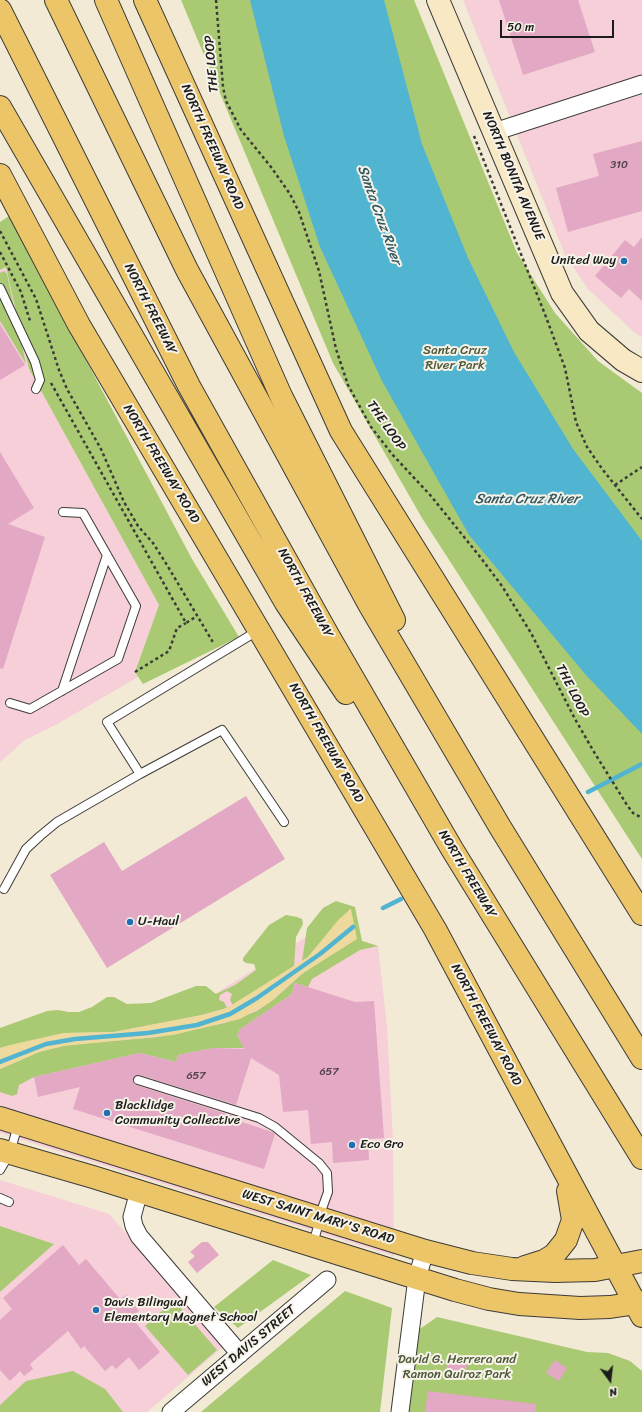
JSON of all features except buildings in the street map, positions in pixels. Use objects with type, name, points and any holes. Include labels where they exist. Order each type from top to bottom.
[{"type":"main road","points":[[56,0],[187,270],[370,606],[500,827],[642,1058]]},
{"type":"main road","points":[[106,0],[281,396],[500,827]]},
{"type":"main road","name":"NORTH FREEWAY ROAD","points":[[145,0],[341,432],[642,914]]},
{"type":"main road","name":"NORTH FREEWAY","points":[[0,10],[189,386],[328,635],[452,850],[642,1158]]},
{"type":"main road","points":[[0,107],[286,603],[382,749],[452,850]]},
{"type":"main road","name":"NORTH FREEWAY ROAD","points":[[0,175],[79,325],[435,929],[560,1165],[615,1266],[640,1307]]},
{"type":"main road","name":"WEST SAINT MARY'S ROAD","points":[[9,1121],[425,1251],[472,1263],[512,1269],[568,1271],[595,1270],[642,1261]]},
{"type":"main road","points":[[3,1158],[139,1191],[312,1246],[489,1299],[519,1304],[580,1308],[640,1307]]},
{"type":"main road","points":[[512,1269],[532,1266],[554,1255],[561,1248],[571,1230],[572,1209],[560,1165]]},
{"type":"street","name":"NORTH BONITA AVENUE","points":[[438,0],[562,293],[589,331],[623,360],[642,371]]},
{"type":"street","points":[[494,132],[642,84]]},
{"type":"street","points":[[139,1191],[132,1217],[134,1226],[140,1236],[240,1354]]},
{"type":"street","points":[[400,1412],[417,1278],[425,1251]]},
{"type":"street","name":"WEST DAVIS STREET","points":[[171,1412],[327,1280]]},
{"type":"lane","points":[[0,288],[35,362],[40,380],[36,389]]},
{"type":"lane","points":[[10,703],[30,709],[118,659],[136,606],[83,513],[63,512]]},
{"type":"lane","points":[[62,691],[107,555]]},
{"type":"lane","points":[[140,774],[107,722],[259,630]]},
{"type":"lane","points":[[4,889],[26,849],[57,822],[140,774],[222,730],[284,822]]},
{"type":"lane","points":[[138,1080],[253,1116],[275,1127],[319,1162],[327,1173],[328,1192],[312,1246]]},
{"type":"lane","points":[[3,1158],[9,1121]]},
{"type":"lane","points":[[0,1198],[9,1202]]},
{"type":"path","name":"THE LOOP","points":[[216,0],[223,87],[226,101],[241,130],[271,167],[290,194],[299,212],[319,271],[336,349],[348,385],[371,427],[392,454],[431,496],[502,586],[531,633],[575,719],[594,752],[627,805],[633,813],[642,818]]},
{"type":"path","points":[[472,132],[565,368],[576,422],[587,447],[642,519]]},
{"type":"path","points":[[0,231],[36,299],[59,370],[67,389],[101,449],[124,502],[138,526],[167,565],[220,653]]},
{"type":"path","points":[[0,252],[21,292],[30,323]]},
{"type":"path","points":[[49,378],[186,623]]},
{"type":"path","points":[[615,485],[642,467]]},
{"type":"path","points":[[135,672],[169,651],[176,628],[198,616]]},
{"type":"shaded area","points":[[463,0],[642,0],[642,337],[635,333],[588,289],[565,255]]},
{"type":"shaded area","points":[[6,267],[29,369],[159,605],[135,672],[138,677],[59,723],[25,740],[0,762],[0,270]]},
{"type":"shaded area","points":[[351,909],[357,939],[378,946],[387,1027],[393,1141],[394,1256],[0,1133],[0,1041],[202,1002]]},
{"type":"shaded area","name":"Davis Bilingual Elementary Magnet School","points":[[0,1180],[109,1214],[224,1346],[147,1412],[0,1412]]},
{"type":"green space","name":"Santa Cruz River Park","points":[[181,0],[414,0],[517,253],[555,313],[598,361],[642,393],[642,859],[422,518],[333,363]]},
{"type":"green space","points":[[9,216],[192,559],[239,637],[143,684],[135,672],[159,605],[29,369],[6,267],[0,270],[0,222]]},
{"type":"green space","points":[[4,271],[7,274],[26,364],[0,321],[0,273]]},
{"type":"green space","points":[[336,901],[355,907],[362,941],[378,946],[360,950],[312,979],[308,987],[295,983],[292,994],[239,1030],[240,1032],[237,1034],[244,1048],[214,1048],[178,1055],[176,1062],[140,1053],[34,1077],[19,1085],[17,1094],[12,1096],[0,1092],[0,1069],[39,1052],[67,1045],[158,1037],[225,1023],[257,1011],[273,1000],[303,973],[356,939],[350,909],[308,957],[302,961],[307,928],[323,908]]},
{"type":"green space","points":[[286,915],[302,919],[303,924],[296,937],[294,967],[233,1005],[230,1000],[232,994],[227,991],[220,995],[219,1000],[224,1002],[227,1008],[202,1015],[114,1032],[68,1033],[0,1048],[0,1028],[47,1011],[58,1010],[79,1012],[92,1007],[107,997],[114,997],[127,1004],[151,1003],[196,986],[206,986],[216,994],[235,985],[256,970],[254,964],[246,963],[243,961],[243,958],[269,925]]},
{"type":"green space","points":[[0,1226],[54,1244],[0,1292]]},
{"type":"green space","points":[[273,1260],[311,1275],[238,1328],[214,1307]]},
{"type":"green space","name":"David G. Herrera and Ramon Quiroz Park","points":[[345,1291],[392,1308],[380,1412],[201,1412]]},
{"type":"green space","points":[[174,1300],[217,1350],[188,1375],[145,1326]]},
{"type":"green space","name":"David G. Herrera and Ramon Quiroz Park","points":[[437,1317],[587,1352],[608,1353],[630,1361],[642,1371],[642,1412],[407,1412],[417,1331]]},
{"type":"green space","points":[[73,1371],[105,1389],[123,1412],[0,1412],[0,1405],[26,1381]]},
{"type":"sand","points":[[351,909],[357,939],[303,973],[269,1003],[240,1019],[173,1035],[63,1046],[39,1052],[0,1069],[0,1048],[10,1045],[63,1033],[114,1032],[202,1015],[227,1008],[308,957],[339,919]]},
{"type":"water","name":"Santa Cruz River","points":[[250,0],[384,0],[422,144],[468,258],[514,352],[573,449],[642,541],[642,734],[585,674],[469,535],[382,381],[320,247],[284,136]]},
{"type":"waterway","points":[[588,792],[642,764]]},
{"type":"waterway","points":[[383,908],[401,899]]},
{"type":"waterway","points":[[0,1062],[46,1044],[75,1039],[148,1033],[197,1025],[230,1014],[257,998],[320,954],[353,927]]},
{"type":"place","name":"United Way","points":[[624,261]]},
{"type":"place","name":"U-Haul","points":[[130,922]]},
{"type":"place","name":"Blacklidge Community Collective","points":[[107,1113]]},
{"type":"place","name":"Eco Gro","points":[[352,1145]]},
{"type":"place","name":"Davis Bilingual Elementary Magnet School","points":[[96,1310]]}]
